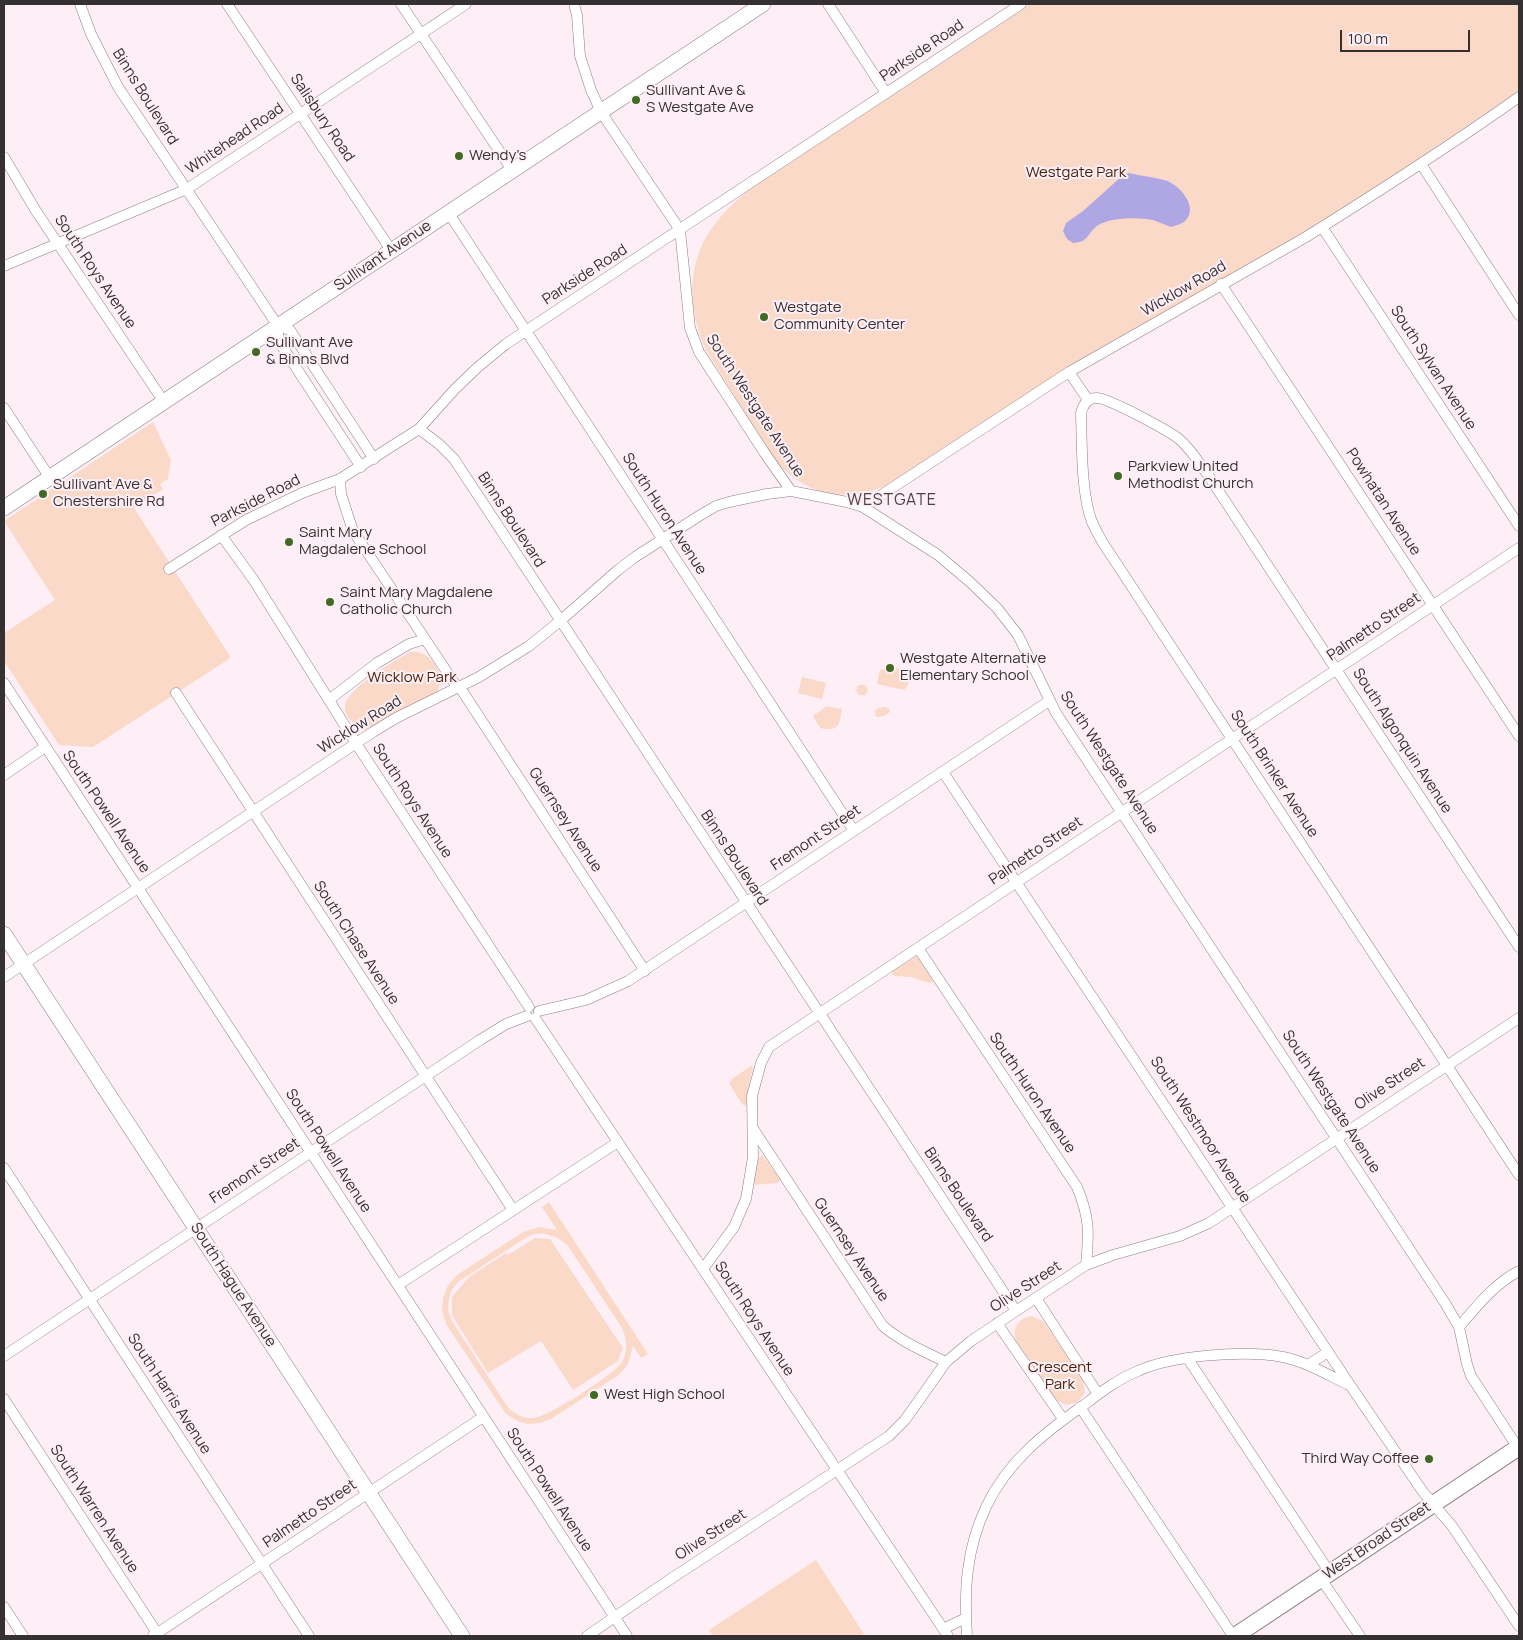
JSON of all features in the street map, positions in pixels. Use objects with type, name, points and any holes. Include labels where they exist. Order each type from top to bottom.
[{"type":"main road","name":"Sullivant Avenue","points":[[4,508],[763,4]]},
{"type":"main road","name":"South Hague Avenue","points":[[4,934],[462,1636]]},
{"type":"main road","name":"West Broad Street","points":[[1234,1636],[1519,1447]]},
{"type":"street","name":"Binns Boulevard","points":[[80,4],[91,34],[118,87],[278,326],[278,340],[361,467]]},
{"type":"street","name":"Salisbury Road","points":[[228,4],[391,250]]},
{"type":"street","points":[[401,4],[512,170]]},
{"type":"street","name":"Whitehead Road","points":[[4,266],[187,189],[466,4]]},
{"type":"street","name":"South Westgate Avenue","points":[[574,4],[577,16],[580,56],[590,90],[601,112],[680,230],[690,328],[699,352],[764,452],[790,491],[863,507],[938,555],[997,608],[1018,635],[1033,662],[1049,702],[1445,1303],[1459,1327],[1471,1376],[1519,1447]]},
{"type":"street","points":[[828,4],[886,93]]},
{"type":"street","name":"Parkside Road","points":[[169,568],[221,535],[302,492],[340,479],[419,430],[456,389],[506,344],[1021,4]]},
{"type":"street","name":"Wicklow Road","points":[[863,507],[1069,372],[1322,227],[1518,99]]},
{"type":"street","name":"South Roys Avenue","points":[[4,157],[58,243],[164,402]]},
{"type":"street","points":[[1420,164],[1519,315]]},
{"type":"street","name":"South Huron Avenue","points":[[448,212],[854,831]]},
{"type":"street","name":"South Sylvan Avenue","points":[[1322,227],[1519,526]]},
{"type":"street","name":"Powhatan Avenue","points":[[1222,284],[1519,736]]},
{"type":"street","name":"Binns Boulevard","points":[[278,326],[290,330],[374,459]]},
{"type":"street","points":[[1069,372],[1088,400]]},
{"type":"street","name":"South Algonquin Avenue","points":[[1088,400],[1094,398],[1103,399],[1162,427],[1189,448],[1519,947]]},
{"type":"street","name":"South Brinker Avenue","points":[[1088,400],[1081,413],[1087,501],[1092,522],[1103,543],[1519,1175]]},
{"type":"street","points":[[4,408],[50,478]]},
{"type":"street","name":"Binns Boulevard","points":[[419,430],[439,444],[454,460],[1016,1311]]},
{"type":"street","name":"Guernsey Avenue","points":[[340,479],[341,494],[353,531],[645,971]]},
{"type":"street","name":"Wicklow Road","points":[[4,977],[356,743],[396,718],[479,677],[529,646],[618,570],[662,539],[716,506],[766,494],[790,491]]},
{"type":"street","name":"South Roys Avenue","points":[[221,535],[253,579],[356,743],[532,1013],[945,1633]]},
{"type":"street","name":"Palmetto Street","points":[[703,1269],[734,1227],[746,1199],[753,1157],[752,1096],[761,1062],[769,1047],[1519,548]]},
{"type":"street","points":[[330,700],[377,663],[409,644],[425,639]]},
{"type":"street","name":"South Powell Avenue","points":[[4,683],[627,1636]]},
{"type":"street","name":"South Chase Avenue","points":[[176,693],[513,1210]]},
{"type":"street","name":"Fremont Street","points":[[4,1356],[506,1024],[532,1013],[595,996],[645,971],[1049,702]]},
{"type":"street","points":[[4,775],[45,747]]},
{"type":"street","name":"South Westmoor Avenue","points":[[943,772],[1350,1385],[1423,1492],[1452,1526],[1519,1626]]},
{"type":"street","name":"South Huron Avenue","points":[[918,948],[1077,1187],[1086,1207],[1089,1228],[1086,1265]]},
{"type":"street","name":"Olive Street","points":[[587,1636],[890,1436],[905,1420],[946,1362],[971,1340],[1086,1265],[1180,1236],[1208,1223],[1519,1018]]},
{"type":"street","name":"Guernsey Avenue","points":[[753,1129],[883,1326],[896,1337],[946,1362]]},
{"type":"street","points":[[398,1285],[618,1142]]},
{"type":"street","name":"South Harris Avenue","points":[[4,1168],[309,1636]]},
{"type":"street","points":[[1459,1327],[1492,1290],[1519,1271]]},
{"type":"street","points":[[1036,1298],[1098,1394]]},
{"type":"street","points":[[997,1323],[1063,1419]]},
{"type":"street","points":[[1308,1365],[1328,1352]]},
{"type":"street","points":[[967,1636],[965,1602],[970,1551],[986,1506],[1012,1464],[1048,1430],[1110,1386],[1139,1370],[1167,1362],[1231,1354],[1267,1355],[1308,1365],[1350,1385]]},
{"type":"street","points":[[1188,1359],[1326,1576],[1360,1636]]},
{"type":"street","name":"South Warren Avenue","points":[[4,1399],[156,1635]]},
{"type":"street","points":[[1080,1407],[1234,1636]]},
{"type":"street","name":"Palmetto Street","points":[[156,1635],[483,1418]]},
{"type":"street","points":[[4,1607],[23,1636]]},
{"type":"street","points":[[945,1633],[966,1618]]},
{"type":"green space","name":"Westgate Park","points":[[1030,4],[1519,4],[1519,91],[1341,211],[887,485],[872,491],[842,495],[814,489],[788,473],[776,462],[707,352],[696,321],[692,288],[694,272],[704,241],[721,216],[751,188]]},
{"type":"green space","points":[[153,422],[171,460],[168,479],[160,484],[163,489],[134,508],[230,656],[229,659],[93,747],[59,745],[4,661],[4,633],[55,600],[4,521]]},
{"type":"green space","name":"Wicklow Park","points":[[410,652],[424,654],[434,664],[440,677],[438,691],[397,712],[372,729],[358,729],[346,712],[345,705],[348,698],[373,675]]},
{"type":"green space","points":[[890,665],[905,671],[909,676],[908,685],[904,690],[877,684],[880,670]]},
{"type":"green space","points":[[802,677],[826,683],[822,699],[798,693]]},
{"type":"green space","points":[[862,684],[868,690],[862,696],[856,690]]},
{"type":"green space","points":[[826,706],[842,709],[839,723],[835,728],[820,728],[813,716]]},
{"type":"green space","points":[[885,707],[890,712],[884,716],[876,717],[875,711],[878,708]]},
{"type":"green space","points":[[917,956],[933,979],[932,982],[892,974],[892,971]]},
{"type":"green space","points":[[751,1066],[753,1068],[748,1089],[748,1101],[745,1106],[729,1083],[733,1078]]},
{"type":"green space","points":[[762,1155],[780,1179],[778,1183],[754,1185],[758,1159]]},
{"type":"green space","points":[[549,1202],[648,1354],[641,1358],[633,1346],[628,1364],[620,1374],[551,1419],[541,1423],[528,1424],[506,1414],[446,1324],[442,1311],[443,1298],[448,1285],[457,1275],[523,1232],[539,1227],[557,1230],[542,1207]],"holes":[[[542,1233],[556,1237],[568,1246],[622,1328],[626,1349],[624,1358],[617,1368],[595,1385],[553,1411],[542,1416],[526,1418],[516,1414],[507,1406],[452,1321],[448,1310],[449,1299],[451,1291],[458,1282],[524,1239],[531,1235]]]},
{"type":"green space","points":[[535,1238],[550,1239],[623,1348],[618,1361],[573,1390],[541,1341],[488,1373],[452,1315],[452,1297],[469,1277],[506,1253],[508,1255]]},
{"type":"green space","name":"Crescent Park","points":[[1031,1316],[1043,1321],[1083,1379],[1085,1393],[1076,1403],[1066,1405],[1056,1400],[1016,1341],[1015,1332],[1017,1325],[1026,1317]]},
{"type":"green space","points":[[816,1560],[864,1634],[861,1636],[713,1636],[709,1630]]},
{"type":"shaded area","points":[[1129,173],[1170,182],[1181,191],[1189,203],[1190,209],[1185,221],[1171,227],[1147,219],[1116,219],[1097,226],[1082,241],[1073,243],[1067,239],[1063,231],[1066,223],[1083,211],[1122,176]]},
{"type":"place","name":"Sullivant Ave & S Westgate Ave","points":[[636,100]]},
{"type":"place","name":"Wendy’s","points":[[459,156]]},
{"type":"place","name":"Westgate Community Center","points":[[764,317]]},
{"type":"place","name":"Sullivant Ave & Binns Blvd","points":[[256,352]]},
{"type":"place","name":"Parkview United Methodist Church","points":[[1118,476]]},
{"type":"place","name":"Sullivant Ave & Chestershire Rd","points":[[43,494]]},
{"type":"place","name":"Saint Mary Magdalene School","points":[[289,542]]},
{"type":"place","name":"Saint Mary Magdalene Catholic Church","points":[[330,602]]},
{"type":"place","name":"Westgate Alternative Elementary School","points":[[890,668]]},
{"type":"place","name":"West High School","points":[[594,1395]]},
{"type":"place","name":"Third Way Coffee","points":[[1429,1459]]},
{"type":"district","name":"WESTGATE","points":[[892,501]]}]
